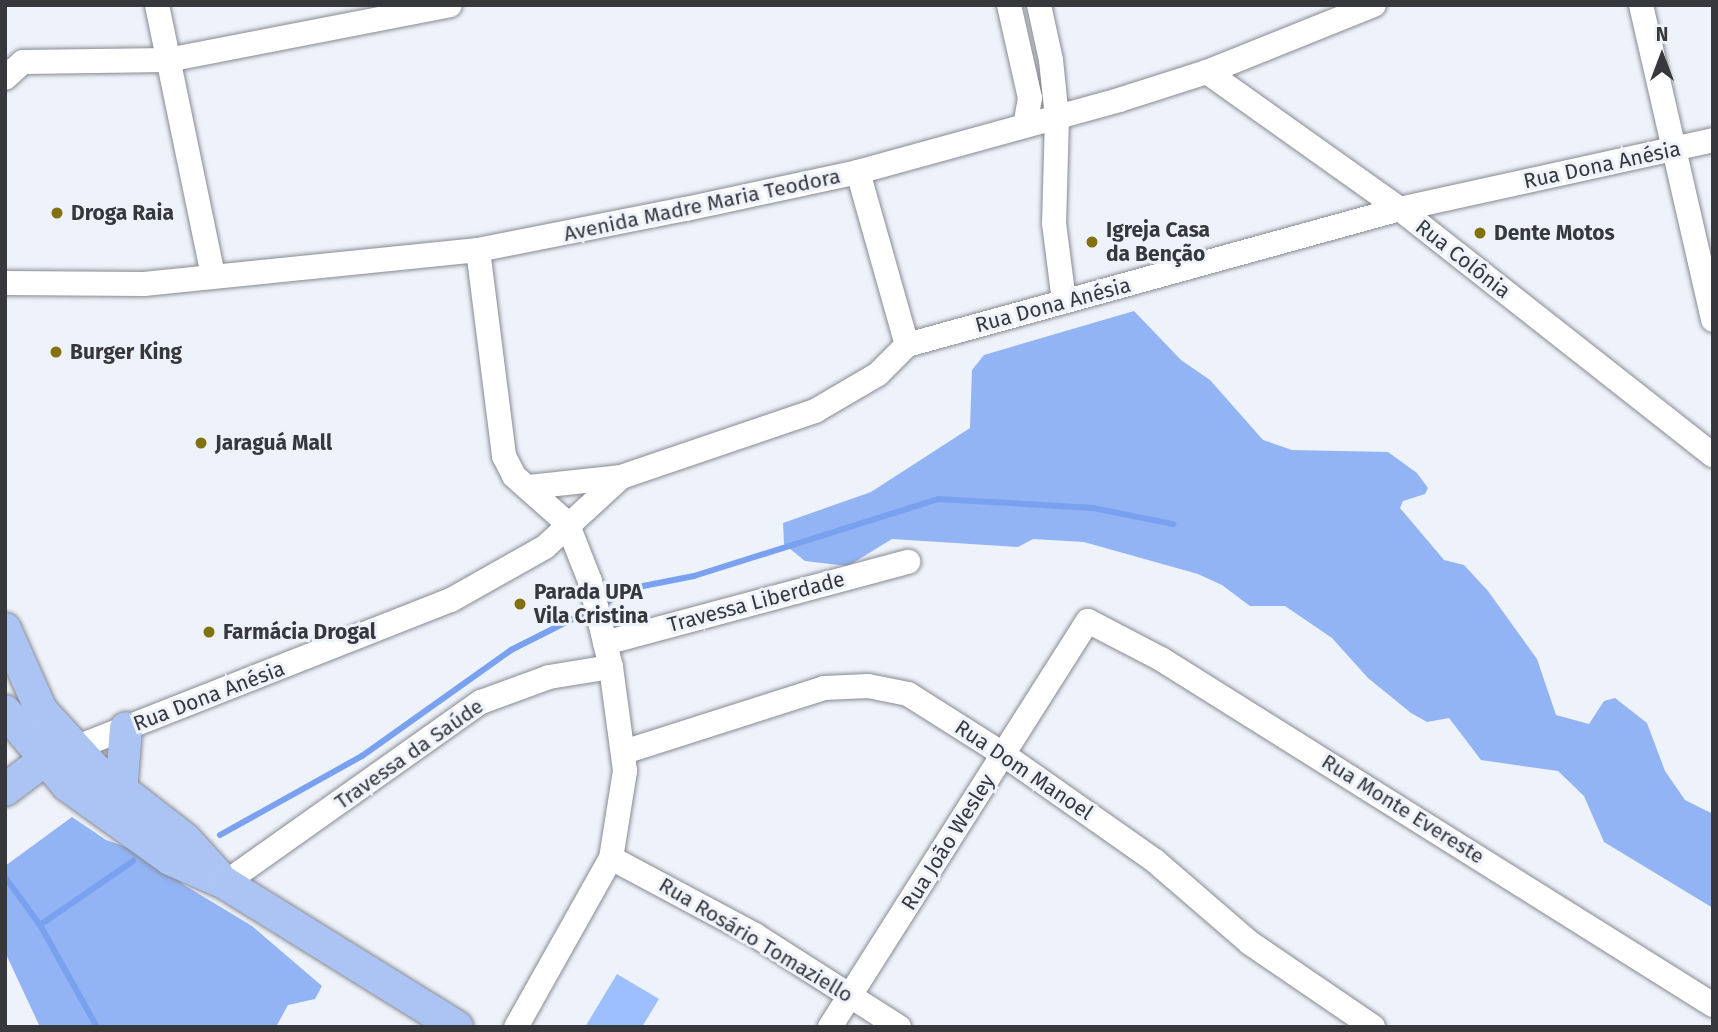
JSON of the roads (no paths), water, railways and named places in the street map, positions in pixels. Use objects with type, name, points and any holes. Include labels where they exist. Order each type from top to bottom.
[{"type":"main road","points":[[5,629],[41,710],[75,748],[121,792],[185,839],[225,883]]},
{"type":"main road","points":[[5,711],[43,761],[67,785],[170,859],[225,883],[457,1027]]},
{"type":"main road","points":[[121,792],[126,728]]},
{"type":"main road","name":"Rua Dona Anésia","points":[[5,790],[43,761],[75,748]]},
{"type":"street","points":[[157,5],[213,275]]},
{"type":"street","points":[[5,78],[23,62],[168,60],[367,14],[450,5]]},
{"type":"street","points":[[1009,5],[1030,98],[1025,126]]},
{"type":"street","points":[[1039,5],[1051,60],[1057,118],[1054,223],[1064,302]]},
{"type":"street","name":"Avenida Madre Maria Teodora","points":[[5,283],[144,284],[478,250],[858,172],[1057,118],[1207,72],[1374,5]]},
{"type":"street","points":[[1641,5],[1676,148],[1713,320]]},
{"type":"street","name":"Rua Colônia","points":[[1207,72],[1400,209],[1713,455]]},
{"type":"street","name":"Rua Dona Anésia","points":[[529,487],[621,477],[815,411],[878,374],[907,345],[1400,209],[1713,140]]},
{"type":"street","points":[[858,172],[907,345]]},
{"type":"street","points":[[478,250],[504,456],[514,476],[567,523],[590,581],[611,667],[625,771],[611,858],[516,1027]]},
{"type":"street","name":"Rua Dona Anésia","points":[[75,748],[451,600],[545,547],[567,523],[621,477]]},
{"type":"street","name":"Travessa Liberdade","points":[[603,635],[908,562]]},
{"type":"street","name":"Rua João Wesley","points":[[830,1027],[1088,621]]},
{"type":"street","name":"Rua Monte Evereste","points":[[1088,621],[1161,659],[1713,1005]]},
{"type":"street","name":"Travessa da Saúde","points":[[225,883],[481,702],[549,677],[611,667]]},
{"type":"street","name":"Rua Dom Manoel","points":[[624,752],[824,688],[868,686],[908,694],[1003,754],[1155,861],[1295,977],[1373,1027]]},
{"type":"street","name":"Rua Rosário Tomaziello","points":[[611,858],[755,935],[898,1027]]},
{"type":"waterway","points":[[602,604],[638,587],[694,576],[938,499],[1093,508],[1173,524]]},
{"type":"waterway","points":[[220,835],[362,756],[511,650],[592,609]]},
{"type":"waterway","points":[[40,925],[133,861]]},
{"type":"waterway","points":[[5,877],[40,925],[97,1027]]},
{"type":"place","name":"Droga Raia","points":[[57,213]]},
{"type":"place","name":"Dente Motos","points":[[1480,233]]},
{"type":"place","name":"Igreja Casa da Benção","points":[[1092,242]]},
{"type":"place","name":"Burger King","points":[[56,352]]},
{"type":"place","name":"Jaraguá Mall","points":[[201,443]]},
{"type":"place","name":"Parada UPA Vila Cristina","points":[[520,604]]},
{"type":"place","name":"Farmácia Drogal","points":[[209,632]]}]
